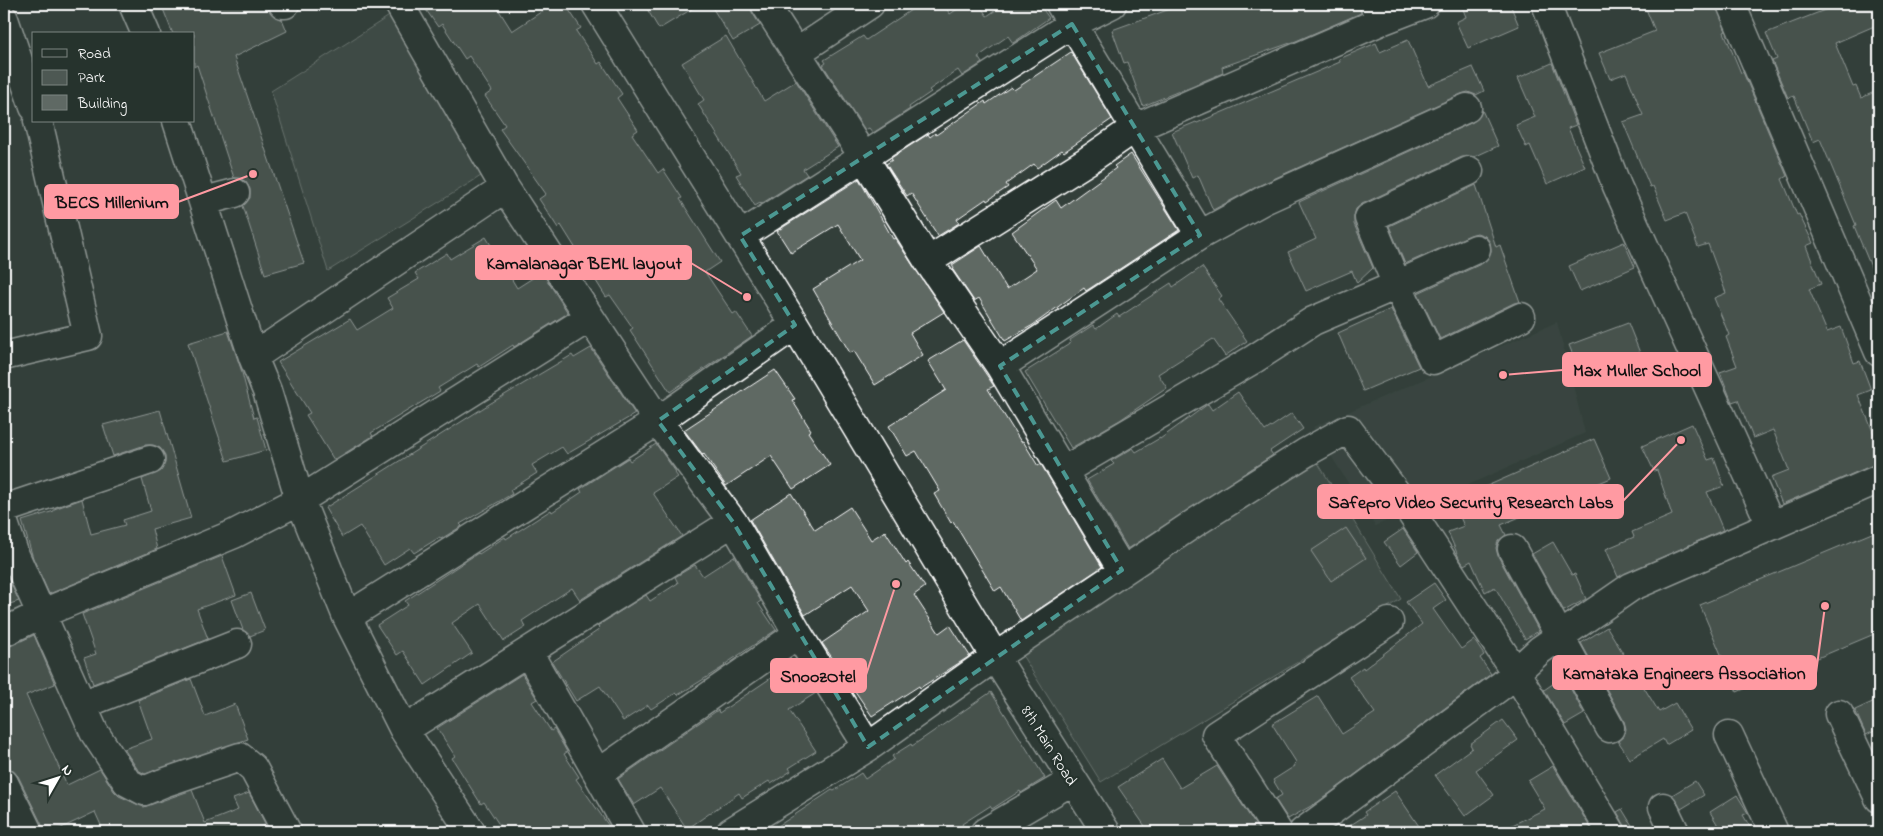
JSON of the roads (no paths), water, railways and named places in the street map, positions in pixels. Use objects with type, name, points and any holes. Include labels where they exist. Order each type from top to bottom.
[{"type":"street","points":[[132,4],[145,32]]},
{"type":"street","points":[[399,4],[505,188],[658,421],[733,522],[798,634],[868,747]]},
{"type":"street","name":"8th Main Road","points":[[596,4],[795,325],[994,657],[1106,832]]},
{"type":"street","points":[[765,4],[928,261],[1000,366],[1122,570]]},
{"type":"street","points":[[796,53],[870,4]]},
{"type":"street","points":[[740,236],[863,156],[1066,14],[1112,4]]},
{"type":"street","points":[[928,261],[1087,161],[1135,128],[1377,12],[1425,4]]},
{"type":"street","points":[[1546,4],[1617,186],[1772,525]]},
{"type":"street","points":[[1731,4],[1879,352]]},
{"type":"street","points":[[1066,14],[1200,234]]},
{"type":"street","points":[[4,19],[32,101]]},
{"type":"street","points":[[1000,366],[1200,234],[1272,196],[1467,108]]},
{"type":"street","points":[[4,356],[88,336],[38,122]]},
{"type":"street","points":[[177,122],[253,357],[267,391],[300,500],[346,617],[404,730],[471,832]]},
{"type":"street","points":[[1469,171],[1369,218],[1397,285],[1433,360],[1521,316]]},
{"type":"street","points":[[253,357],[505,188]]},
{"type":"street","points":[[204,201],[235,193]]},
{"type":"street","points":[[1063,471],[1254,359],[1314,321],[1476,249]]},
{"type":"street","points":[[4,632],[43,613],[234,534],[300,500],[590,318]]},
{"type":"street","points":[[346,617],[658,421],[795,325]]},
{"type":"street","points":[[731,832],[868,747],[994,657],[1122,570],[1305,453],[1348,429],[1412,514],[1516,673],[1611,832]]},
{"type":"street","points":[[4,509],[150,460]]},
{"type":"street","points":[[1303,832],[1473,708],[1516,673],[1540,650],[1631,588],[1879,479]]},
{"type":"street","points":[[404,730],[733,522]]},
{"type":"street","points":[[4,523],[14,553],[43,613],[94,732],[128,782],[144,791],[240,757],[253,768],[287,832]]},
{"type":"street","points":[[1512,550],[1610,728]]},
{"type":"street","points":[[1278,832],[1216,735],[1389,622]]},
{"type":"street","points":[[598,773],[798,634]]},
{"type":"street","points":[[82,705],[237,644]]},
{"type":"street","points":[[528,652],[631,832]]},
{"type":"street","points":[[1839,714],[1879,798]]},
{"type":"street","points":[[1728,735],[1774,832]]},
{"type":"street","points":[[985,832],[1072,780]]},
{"type":"street","points":[[4,783],[28,832]]},
{"type":"street","points":[[1663,807],[1675,832]]},
{"type":"place","name":"BECS Millenium","points":[[253,174]]},
{"type":"place","name":"Kamalanagar BEML layout","points":[[747,297]]},
{"type":"place","name":"Max Muller School","points":[[1503,375]]},
{"type":"place","name":"Safepro Video Security Research Labs","points":[[1681,440]]},
{"type":"place","name":"SnoozOtel","points":[[896,584]]},
{"type":"place","name":"Karnataka Engineers Association","points":[[1825,606]]}]
